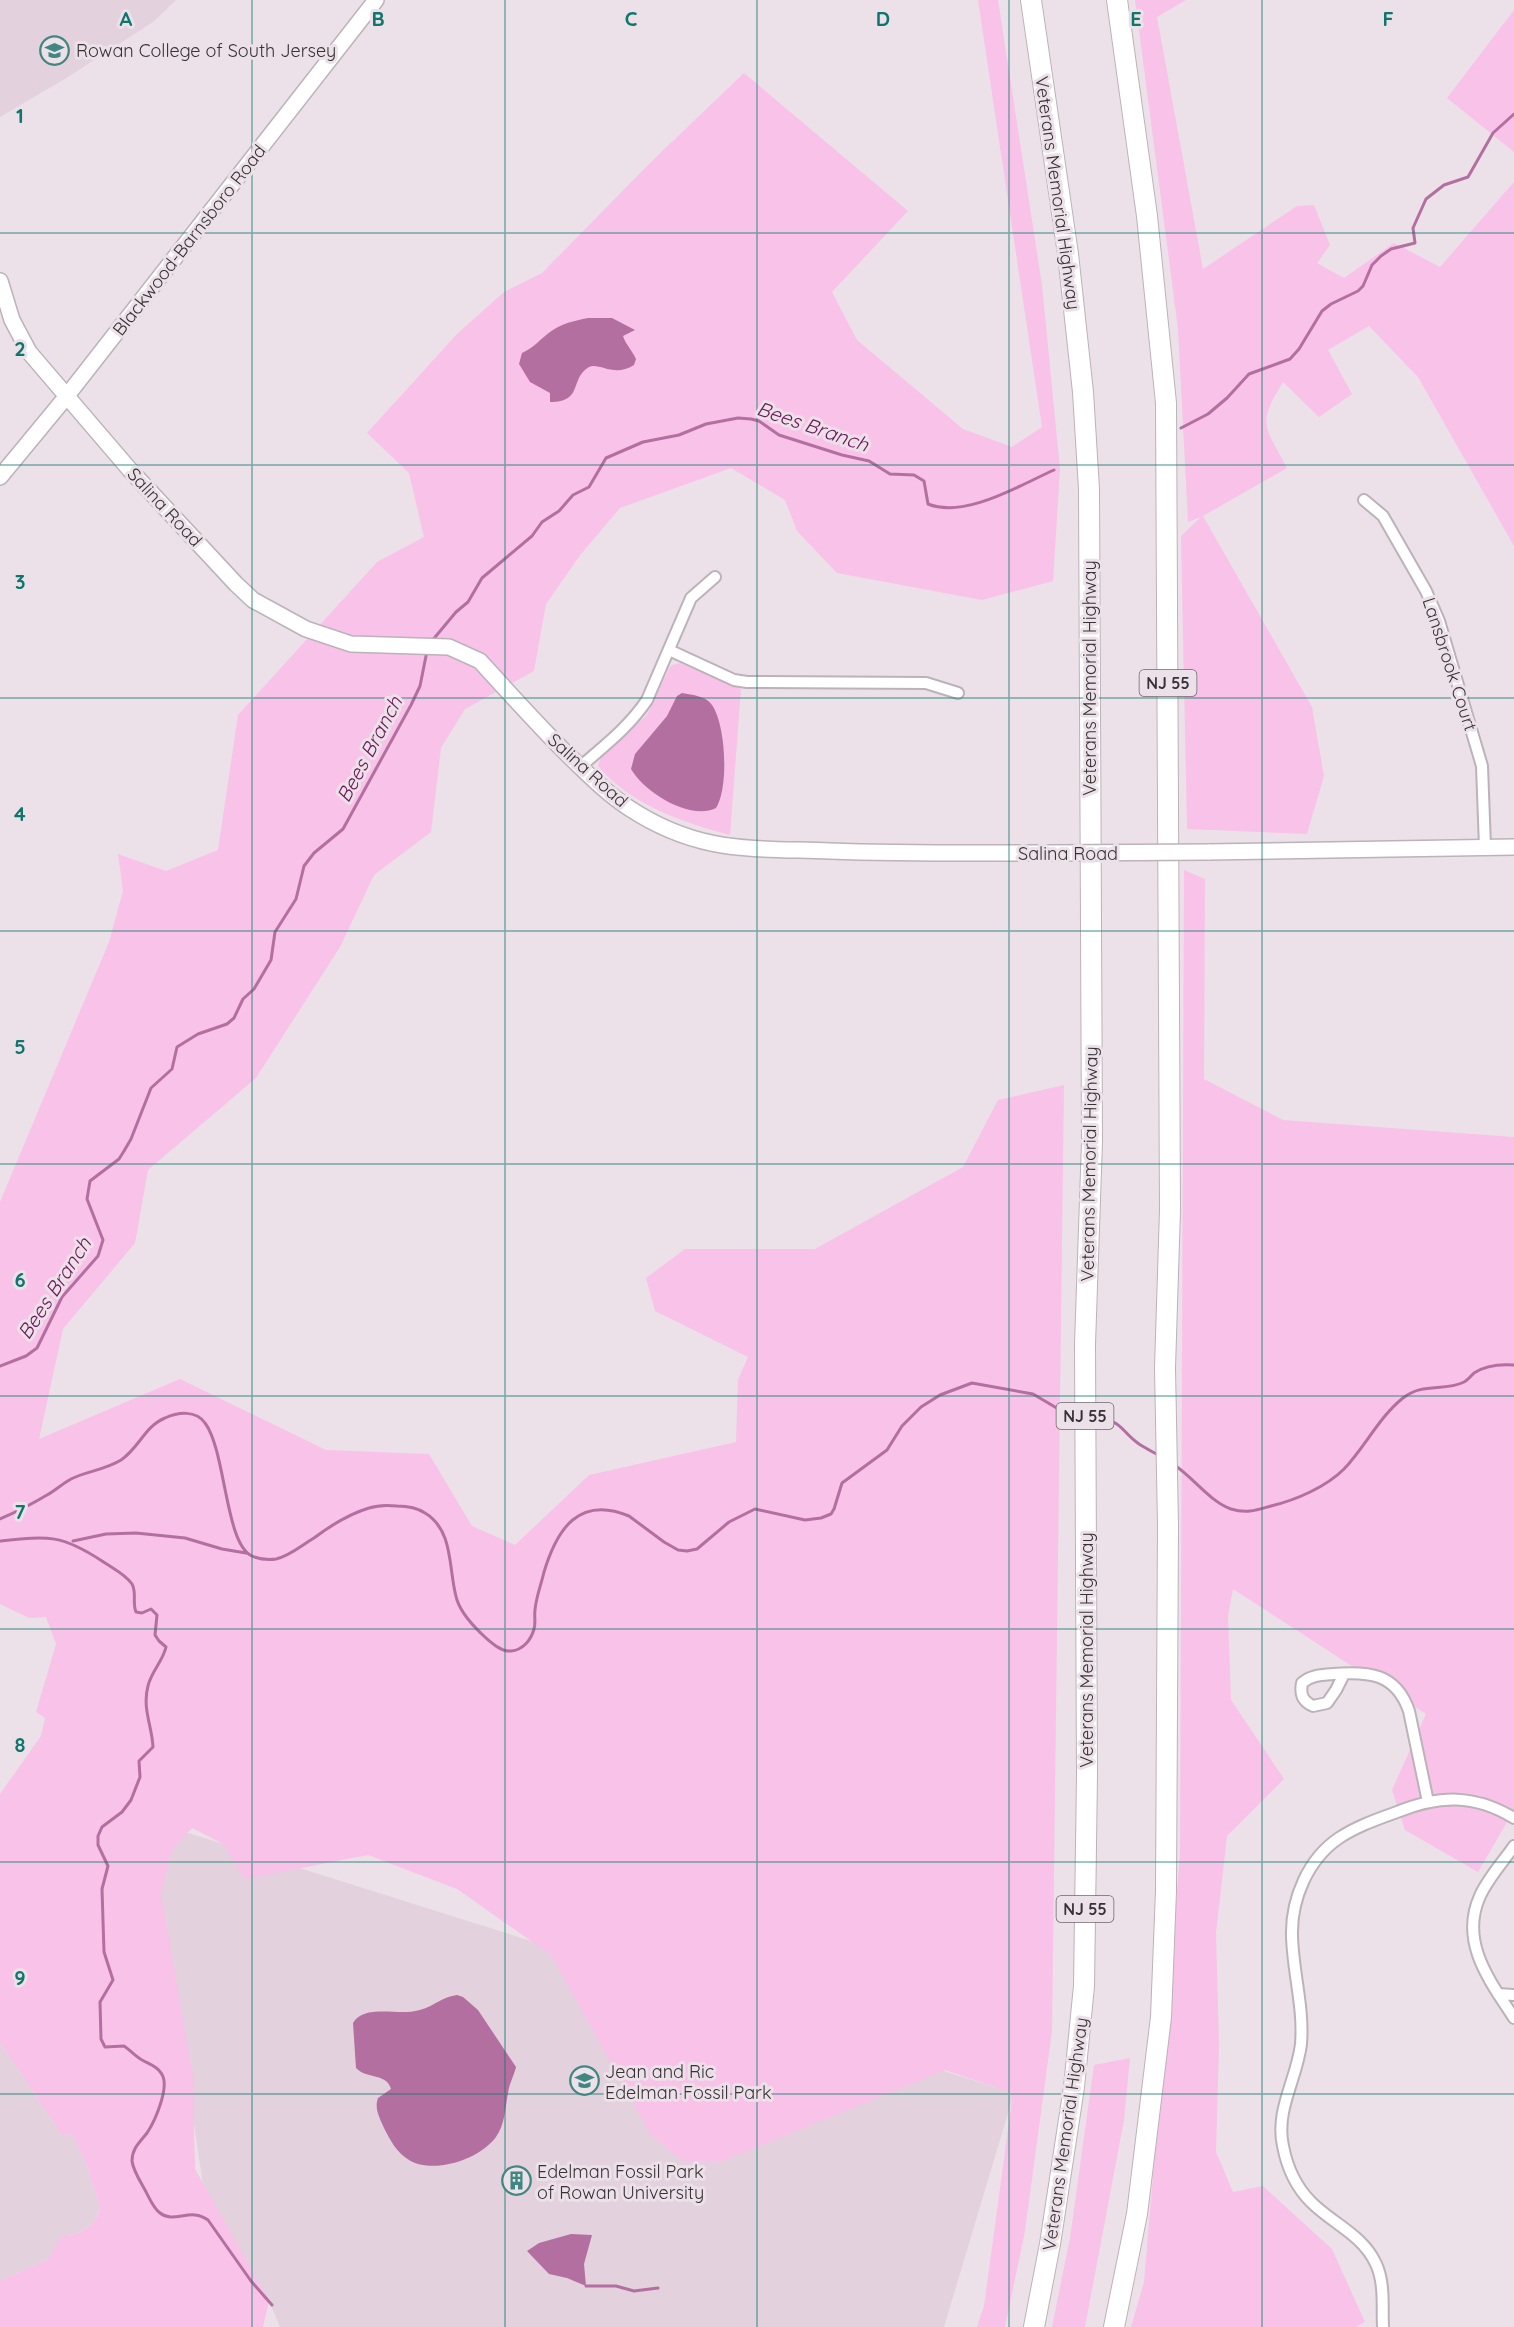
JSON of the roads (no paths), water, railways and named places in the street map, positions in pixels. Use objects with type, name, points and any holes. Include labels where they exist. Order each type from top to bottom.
[{"type":"highway","name":"Veterans Memorial Highway","points":[[1031,0],[1068,254],[1083,392],[1089,489],[1092,1142],[1085,1344],[1087,1623],[1084,1986],[1074,2087],[1050,2244],[1034,2327]]},
{"type":"highway","name":"NJ 55","points":[[1114,2327],[1137,2214],[1161,2017],[1166,1891],[1168,1525],[1165,1368],[1170,1210],[1166,403],[1147,216],[1117,0]]},
{"type":"street","name":"Blackwood-Barnsboro Road","points":[[0,477],[66,397],[376,0]]},
{"type":"street","name":"Salina Road","points":[[0,281],[7,309],[22,342],[66,397],[146,488],[253,600],[306,629],[339,641],[351,644],[456,649],[480,661],[529,716],[609,794],[643,817],[686,837],[730,848],[887,854],[1514,847]]},
{"type":"street","name":"Lansbrook Court","points":[[1364,500],[1383,516],[1426,591],[1439,621],[1482,766],[1485,847]]},
{"type":"street","points":[[580,766],[627,726],[639,712],[647,700],[691,598],[715,577]]},
{"type":"street","points":[[669,650],[734,680],[747,682],[927,683],[958,693]]},
{"type":"street","points":[[1344,1674],[1368,1674],[1383,1678],[1400,1693],[1409,1711],[1428,1802]]},
{"type":"street","points":[[1383,2327],[1380,2276],[1370,2253],[1350,2233],[1312,2203],[1293,2179],[1282,2144],[1281,2126],[1284,2105],[1300,2047],[1302,2021],[1292,1936],[1293,1915],[1299,1892],[1309,1869],[1330,1845],[1357,1828],[1414,1805],[1447,1799],[1468,1799],[1499,1809],[1514,1818]]},
{"type":"street","points":[[1514,1846],[1480,1895],[1474,1913],[1473,1933],[1476,1953],[1484,1971],[1514,2018]]},
{"type":"street","points":[[1498,1994],[1514,1995]]},
{"type":"waterway","name":"Bees Branch","points":[[1181,428],[1208,414],[1227,398],[1249,374],[1290,359],[1299,349],[1322,311],[1358,291],[1363,286],[1372,265],[1381,256],[1391,249],[1415,243],[1413,228],[1426,199],[1444,185],[1468,177],[1493,133],[1514,114]]},
{"type":"waterway","name":"Bees Branch","points":[[431,642],[456,612],[468,602],[482,578],[532,536],[542,522],[559,511],[573,495],[589,487],[606,458],[643,442],[679,435],[706,424],[738,418],[751,419],[759,421],[779,435],[869,461],[890,474],[914,475],[924,481],[928,504],[943,507],[975,504],[1054,470]]},
{"type":"waterway","name":"Bees Branch","points":[[0,1366],[26,1356],[37,1348],[62,1297],[98,1256],[103,1240],[87,1199],[90,1181],[119,1159],[131,1139],[151,1088],[172,1069],[177,1047],[198,1034],[227,1024],[234,1018],[243,999],[254,989],[271,960],[275,932],[296,899],[304,866],[314,853],[343,829],[420,686],[427,651]]},
{"type":"waterway","points":[[1173,1464],[1208,1495],[1231,1509],[1252,1511],[1281,1503],[1310,1492],[1337,1476],[1394,1406],[1411,1393],[1456,1385],[1488,1367],[1514,1365]]},
{"type":"waterway","points":[[0,1519],[24,1508],[71,1479],[121,1460],[133,1450],[152,1426],[165,1418],[175,1414],[192,1414],[205,1423],[212,1436],[236,1534],[243,1548],[252,1556],[267,1559],[281,1558],[340,1521],[372,1507],[390,1505],[418,1509],[435,1521],[446,1541],[454,1589],[462,1611],[473,1626],[492,1643],[501,1649],[511,1651],[529,1641],[535,1627],[537,1596],[549,1556],[563,1530],[584,1513],[596,1510],[612,1511],[629,1516],[664,1542],[678,1550],[687,1551],[697,1549],[729,1522],[755,1509],[805,1520],[831,1514],[842,1483],[887,1450],[902,1426],[921,1407],[940,1395],[972,1383],[1033,1394],[1077,1420]]},
{"type":"waterway","points":[[1092,1421],[1109,1421],[1119,1425],[1132,1439],[1160,1456]]},
{"type":"waterway","points":[[73,1541],[106,1534],[136,1533],[185,1538],[222,1549],[246,1553]]},
{"type":"waterway","points":[[0,1541],[43,1538],[64,1541],[76,1546],[129,1580],[133,1587],[136,1612],[142,1613],[151,1609],[157,1615],[155,1635],[166,1647],[146,1694],[153,1747],[139,1761],[140,1777],[131,1800],[122,1812],[102,1827],[98,1836],[98,1845],[108,1866],[102,1889],[104,1952],[113,1980],[100,2002],[101,2039],[105,2047],[124,2046],[140,2059],[153,2065],[164,2079],[158,2112],[132,2156],[135,2172],[153,2205],[165,2216],[195,2215],[208,2220],[251,2281],[272,2305]]},
{"type":"waterway","points":[[586,2286],[616,2286],[634,2291],[658,2288]]},
{"type":"place","name":"Rowan College of South Jersey","points":[[55,50]]},
{"type":"place","name":"Jean and Ric Edelman Fossil Park","points":[[584,2081]]},
{"type":"place","name":"Edelman Fossil Park of Rowan University","points":[[516,2181]]}]
